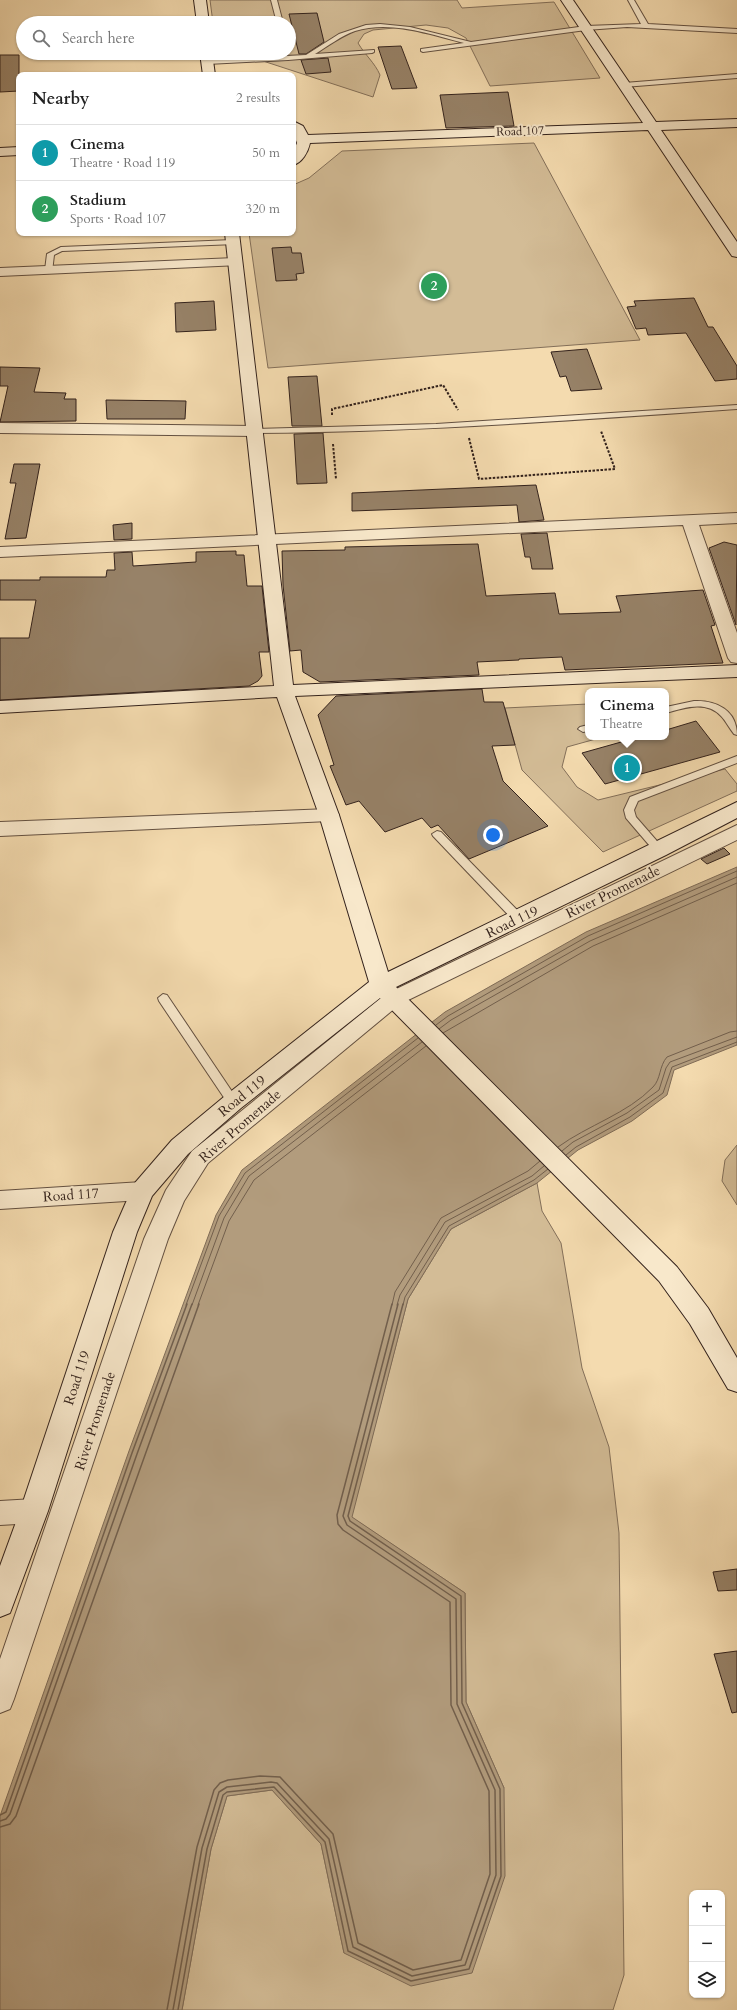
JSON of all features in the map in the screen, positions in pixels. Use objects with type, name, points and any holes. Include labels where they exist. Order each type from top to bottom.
[{"type":"street","points":[[200,0],[202,16]]},
{"type":"street","points":[[567,0],[737,253]]},
{"type":"street","points":[[207,60],[209,72]]},
{"type":"street","name":"Road 107","points":[[304,140],[737,123]]},
{"type":"street","points":[[296,127],[304,140],[302,152],[296,158]]},
{"type":"street","points":[[0,152],[16,151]]},
{"type":"street","points":[[233,237],[284,691],[329,815],[391,996],[668,1274],[699,1316],[737,1382]]},
{"type":"street","points":[[0,272],[235,262]]},
{"type":"street","points":[[0,428],[255,431]]},
{"type":"street","points":[[0,552],[737,518]]},
{"type":"street","points":[[690,520],[737,658]]},
{"type":"street","points":[[0,707],[284,691],[737,671]]},
{"type":"street","name":"Road 119","points":[[0,1604],[34,1511],[125,1232],[142,1191],[180,1147],[234,1102],[391,996],[519,919],[659,850],[737,809]]},
{"type":"street","points":[[0,829],[329,815]]},
{"type":"street","name":"River Promenade","points":[[0,1699],[156,1239],[174,1198],[200,1157],[391,996],[737,832]]},
{"type":"street","name":"Road 117","points":[[0,1200],[142,1191]]},
{"type":"street","points":[[0,1513],[34,1511]]},
{"type":"lane","points":[[274,0],[278,16]]},
{"type":"lane","points":[[631,0],[645,25]]},
{"type":"lane","points":[[423,50],[586,28],[645,25],[737,31]]},
{"type":"lane","points":[[308,56],[353,30],[383,26],[421,30],[474,43]]},
{"type":"lane","points":[[296,56],[372,51]]},
{"type":"lane","points":[[624,85],[737,76]]},
{"type":"lane","points":[[49,270],[51,254],[61,249],[233,237]]},
{"type":"lane","points":[[255,431],[332,431],[737,407]]},
{"type":"lane","points":[[669,709],[690,704],[705,704],[720,710],[737,732]]},
{"type":"lane","points":[[659,850],[631,818],[629,810],[634,799],[737,760]]},
{"type":"lane","points":[[437,834],[519,919]]},
{"type":"lane","points":[[164,998],[234,1102]]},
{"type":"path","points":[[332,409],[443,385]]},
{"type":"path","points":[[479,479],[615,469],[596,416]]},
{"type":"shaded area","points":[[210,0],[457,0],[462,8],[554,2],[600,78],[490,86],[466,38],[448,28],[426,25],[373,30],[364,34],[358,43],[380,75],[373,97],[263,61],[219,63],[219,60],[296,60],[296,16],[212,16]]},
{"type":"shaded area","points":[[534,143],[640,340],[268,368],[249,236],[296,236],[296,184],[309,178],[342,151]]},
{"type":"shaded area","points":[[585,704],[585,740],[592,740],[567,747],[562,767],[577,787],[598,800],[725,769],[737,784],[737,791],[603,852],[522,770],[505,708]]},
{"type":"shaded area","points":[[737,1145],[737,1205],[722,1181],[725,1160]]},
{"type":"shaded area","points":[[537,1183],[542,1211],[561,1243],[582,1368],[609,1447],[619,1533],[624,1975],[613,2010],[182,2010],[211,1849],[227,1796],[272,1790],[321,1844],[344,1953],[504,1788],[466,1702],[465,1593],[351,1517],[408,1299],[451,1229]]},
{"type":"water","points":[[737,867],[737,1045],[674,1070],[667,1095],[632,1121],[578,1150],[537,1183],[451,1229],[408,1299],[352,1517],[465,1593],[466,1702],[504,1788],[505,1876],[472,1973],[411,1986],[344,1953],[321,1844],[272,1790],[227,1796],[211,1849],[182,2010],[0,2010],[0,1816],[129,1451],[216,1215],[242,1170],[445,1012],[586,932]]},
{"type":"building","points":[[317,13],[324,42],[306,54],[299,54],[296,42],[296,16],[290,16],[289,14]]},
{"type":"building","points":[[401,46],[417,88],[392,89],[378,47]]},
{"type":"building","points":[[0,55],[16,55],[16,60],[19,60],[19,72],[16,72],[16,91],[0,92]]},
{"type":"building","points":[[328,58],[331,72],[306,74],[301,60]]},
{"type":"building","points":[[508,92],[514,126],[446,128],[440,95]]},
{"type":"building","points":[[291,247],[292,253],[301,253],[304,273],[296,274],[297,280],[276,281],[272,248]]},
{"type":"building","points":[[694,298],[708,327],[713,327],[737,366],[737,379],[715,381],[686,333],[648,335],[646,328],[636,329],[627,307],[636,306],[634,301]]},
{"type":"building","points":[[214,301],[216,330],[176,332],[175,303]]},
{"type":"building","points":[[587,349],[602,389],[571,391],[566,376],[560,377],[551,352]]},
{"type":"building","points":[[0,367],[40,368],[34,392],[66,393],[64,399],[76,399],[76,421],[0,422],[8,386],[0,386]]},
{"type":"building","points":[[317,376],[322,426],[292,426],[288,377]]},
{"type":"building","points":[[106,400],[186,401],[185,419],[107,419]]},
{"type":"building","points":[[323,433],[327,483],[297,484],[294,434]]},
{"type":"building","points":[[14,464],[40,464],[26,538],[5,539],[16,483],[10,483]]},
{"type":"building","points":[[536,485],[544,520],[519,522],[517,505],[352,511],[352,493]]},
{"type":"building","points":[[132,523],[132,539],[114,540],[113,525]]},
{"type":"building","points":[[547,533],[553,569],[532,569],[530,557],[525,557],[521,534]]},
{"type":"building","points":[[724,542],[737,545],[736,625],[709,548]]},
{"type":"building","points":[[478,544],[486,596],[555,593],[559,614],[621,612],[616,596],[703,590],[715,625],[711,626],[723,663],[565,670],[562,657],[519,659],[477,662],[479,675],[320,682],[303,672],[301,650],[290,651],[283,585],[282,551],[345,550],[345,547]]},
{"type":"building","points":[[236,551],[236,555],[244,555],[247,586],[262,586],[269,652],[259,652],[262,676],[258,681],[249,686],[0,700],[0,638],[29,638],[36,600],[0,600],[0,580],[40,580],[40,577],[106,577],[107,570],[115,570],[114,553],[132,552],[133,566],[196,562],[196,552]]},
{"type":"building","points":[[482,689],[484,702],[503,702],[515,745],[492,746],[503,781],[548,826],[469,859],[438,825],[431,828],[422,818],[385,832],[359,801],[346,805],[330,766],[334,765],[318,715],[336,696]]},
{"type":"building","points":[[696,721],[720,752],[605,784],[582,753],[628,740],[669,740],[669,729]]},
{"type":"building","points":[[724,848],[730,854],[707,864],[701,859]]},
{"type":"building","points":[[737,1569],[737,1590],[718,1591],[713,1572]]},
{"type":"building","points":[[737,1651],[737,1712],[732,1713],[714,1654]]},
{"type":"place","name":"Stadium","points":[[434,286]]},
{"type":"place","name":"Cinema","points":[[627,768]]}]
